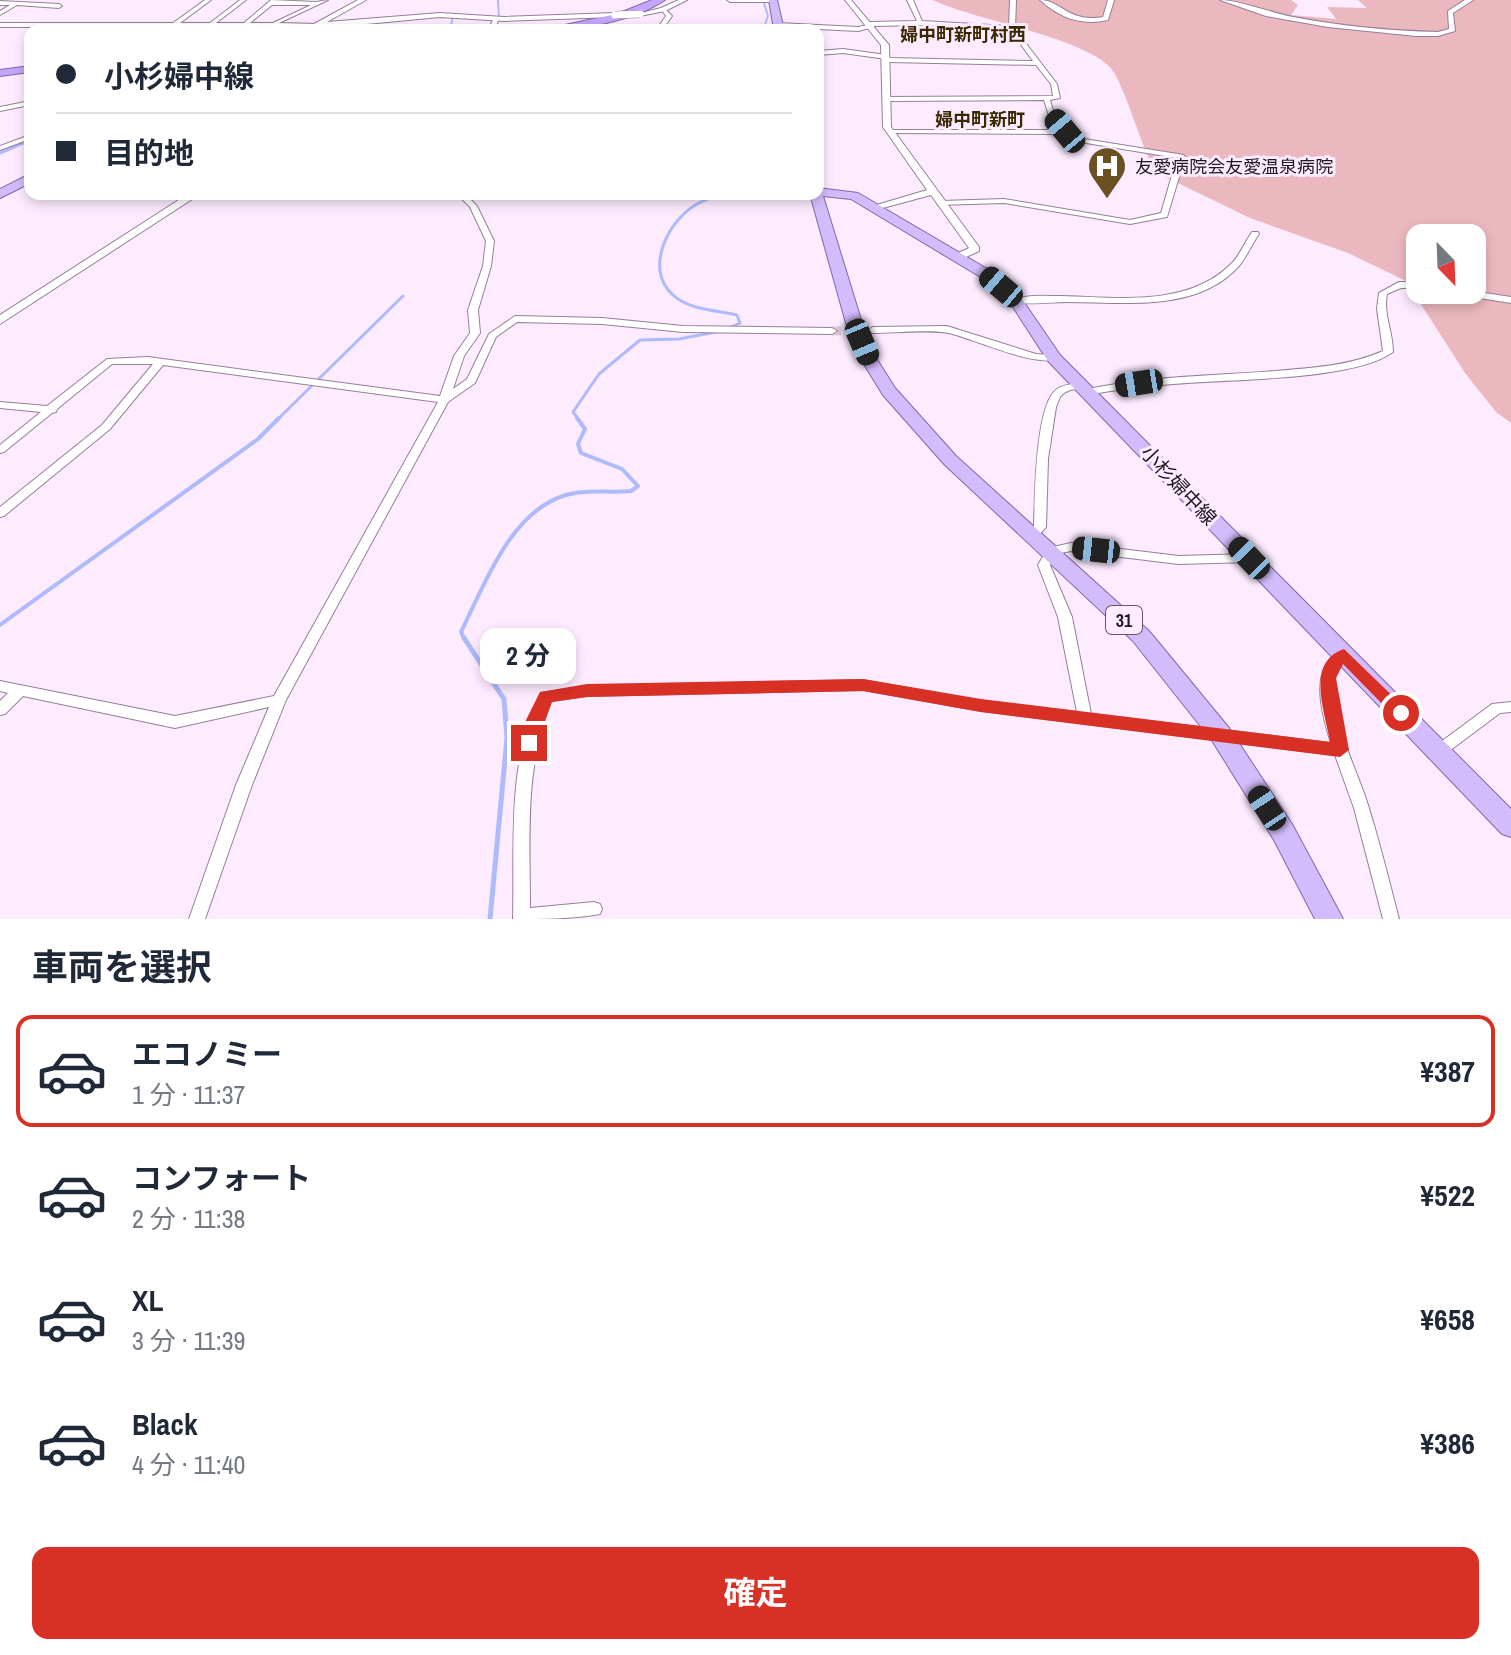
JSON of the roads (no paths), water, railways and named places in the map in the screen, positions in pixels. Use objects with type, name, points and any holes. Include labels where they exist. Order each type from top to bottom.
[{"type":"highway","points":[[577,24],[662,5]]},
{"type":"highway","points":[[0,74],[24,71]]},
{"type":"main road","points":[[771,0],[778,24]]},
{"type":"main road","points":[[0,194],[24,181]]},
{"type":"main road","name":"小杉婦中線","points":[[824,194],[854,196],[875,207],[960,256],[1016,301],[1054,358],[1511,826]]},
{"type":"main road","name":"小杉婦中線","points":[[819,200],[854,323],[870,361],[909,417],[950,460],[1141,636],[1221,735],[1283,832],[1329,919]]},
{"type":"street","points":[[175,24],[208,0]]},
{"type":"street","points":[[212,24],[243,0]]},
{"type":"street","points":[[318,24],[363,0]]},
{"type":"street","points":[[328,24],[440,15],[496,19],[640,14],[684,0]]},
{"type":"street","points":[[730,0],[771,0]]},
{"type":"street","points":[[848,0],[885,45],[888,58],[887,127],[930,192],[975,249],[960,256]]},
{"type":"street","points":[[910,0],[920,23]]},
{"type":"street","points":[[886,99],[1057,98],[1054,84],[1012,28],[1013,0]]},
{"type":"street","points":[[1043,0],[1068,18],[1087,22],[1106,19],[1111,0]]},
{"type":"street","points":[[1223,0],[1242,9],[1275,15],[1438,34],[1453,30],[1450,12],[1470,0]]},
{"type":"street","points":[[0,13],[20,2]]},
{"type":"street","points":[[246,24],[272,2],[322,2]]},
{"type":"street","points":[[272,24],[322,2]]},
{"type":"street","points":[[0,3],[59,6]]},
{"type":"street","points":[[662,5],[669,16],[663,24]]},
{"type":"street","points":[[494,24],[496,19]]},
{"type":"street","points":[[824,29],[920,23],[1012,28]]},
{"type":"street","points":[[0,25],[24,25]]},
{"type":"street","points":[[824,53],[843,51],[888,58],[1038,63]]},
{"type":"street","points":[[941,203],[1004,201],[1130,222],[1164,215],[1181,157],[1076,140],[1051,115],[1047,100]]},
{"type":"street","points":[[0,109],[24,104]]},
{"type":"street","points":[[891,132],[1057,132]]},
{"type":"street","points":[[3,149],[24,140]]},
{"type":"street","points":[[875,207],[930,192]]},
{"type":"street","points":[[0,320],[186,200]]},
{"type":"street","points":[[197,919],[244,785],[279,700],[444,400],[459,356],[475,333],[473,310],[487,266],[490,241],[467,200]]},
{"type":"street","points":[[1016,301],[1037,298],[1140,301],[1187,292],[1226,273],[1237,263],[1255,234]]},
{"type":"street","points":[[1033,534],[1040,527],[1041,468],[1054,398],[1063,389],[1346,366],[1381,358],[1388,352],[1389,343],[1380,320],[1383,293],[1406,285]]},
{"type":"street","points":[[1486,296],[1511,300]]},
{"type":"street","points":[[0,450],[110,361],[160,362],[444,400],[471,381],[492,336],[515,319],[714,329],[832,331]]},
{"type":"street","points":[[873,330],[947,329],[1035,357],[1054,358]]},
{"type":"street","points":[[0,513],[106,427],[160,362]]},
{"type":"street","points":[[0,405],[52,410]]},
{"type":"street","points":[[1085,718],[1065,617],[1044,565],[1052,551],[1071,547],[1179,560],[1249,558]]},
{"type":"street","points":[[1344,655],[1333,662],[1327,678],[1340,750],[1357,793],[1391,919]]},
{"type":"street","points":[[594,909],[521,918],[520,833],[525,773],[534,720],[546,697],[587,691],[863,685],[981,706],[1340,750]]},
{"type":"street","points":[[0,686],[175,722],[279,700]]},
{"type":"street","points":[[0,710],[20,690]]},
{"type":"street","points":[[1439,751],[1497,708],[1511,707]]},
{"type":"waterway","points":[[496,17],[499,18],[498,0]]},
{"type":"waterway","points":[[763,0],[768,16],[765,24]]},
{"type":"waterway","points":[[451,24],[453,16]]},
{"type":"waterway","points":[[0,153],[24,143]]},
{"type":"waterway","points":[[706,200],[688,210],[670,232],[660,258],[660,272],[664,284],[679,300],[695,307],[737,315],[740,323],[729,328]]},
{"type":"waterway","points":[[277,420],[403,296]]},
{"type":"waterway","points":[[579,420],[573,412],[599,374],[640,340],[679,339],[721,331]]},
{"type":"waterway","points":[[464,638],[461,632],[489,574],[513,535],[528,518],[544,505],[563,496],[631,491],[638,486],[622,469],[581,453],[578,444],[585,429],[577,418]]},
{"type":"waterway","points":[[0,625],[258,439],[277,420]]},
{"type":"waterway","points":[[464,638],[504,699],[507,738],[490,919]]},
{"type":"tunnel","points":[[832,331],[873,330]]},
{"type":"place","name":"友愛病院会友愛温泉病院","points":[[1107,200]]},
{"type":"district","name":"婦中町新町村西","points":[[963,34]]},
{"type":"district","name":"婦中町新町","points":[[980,119]]}]
